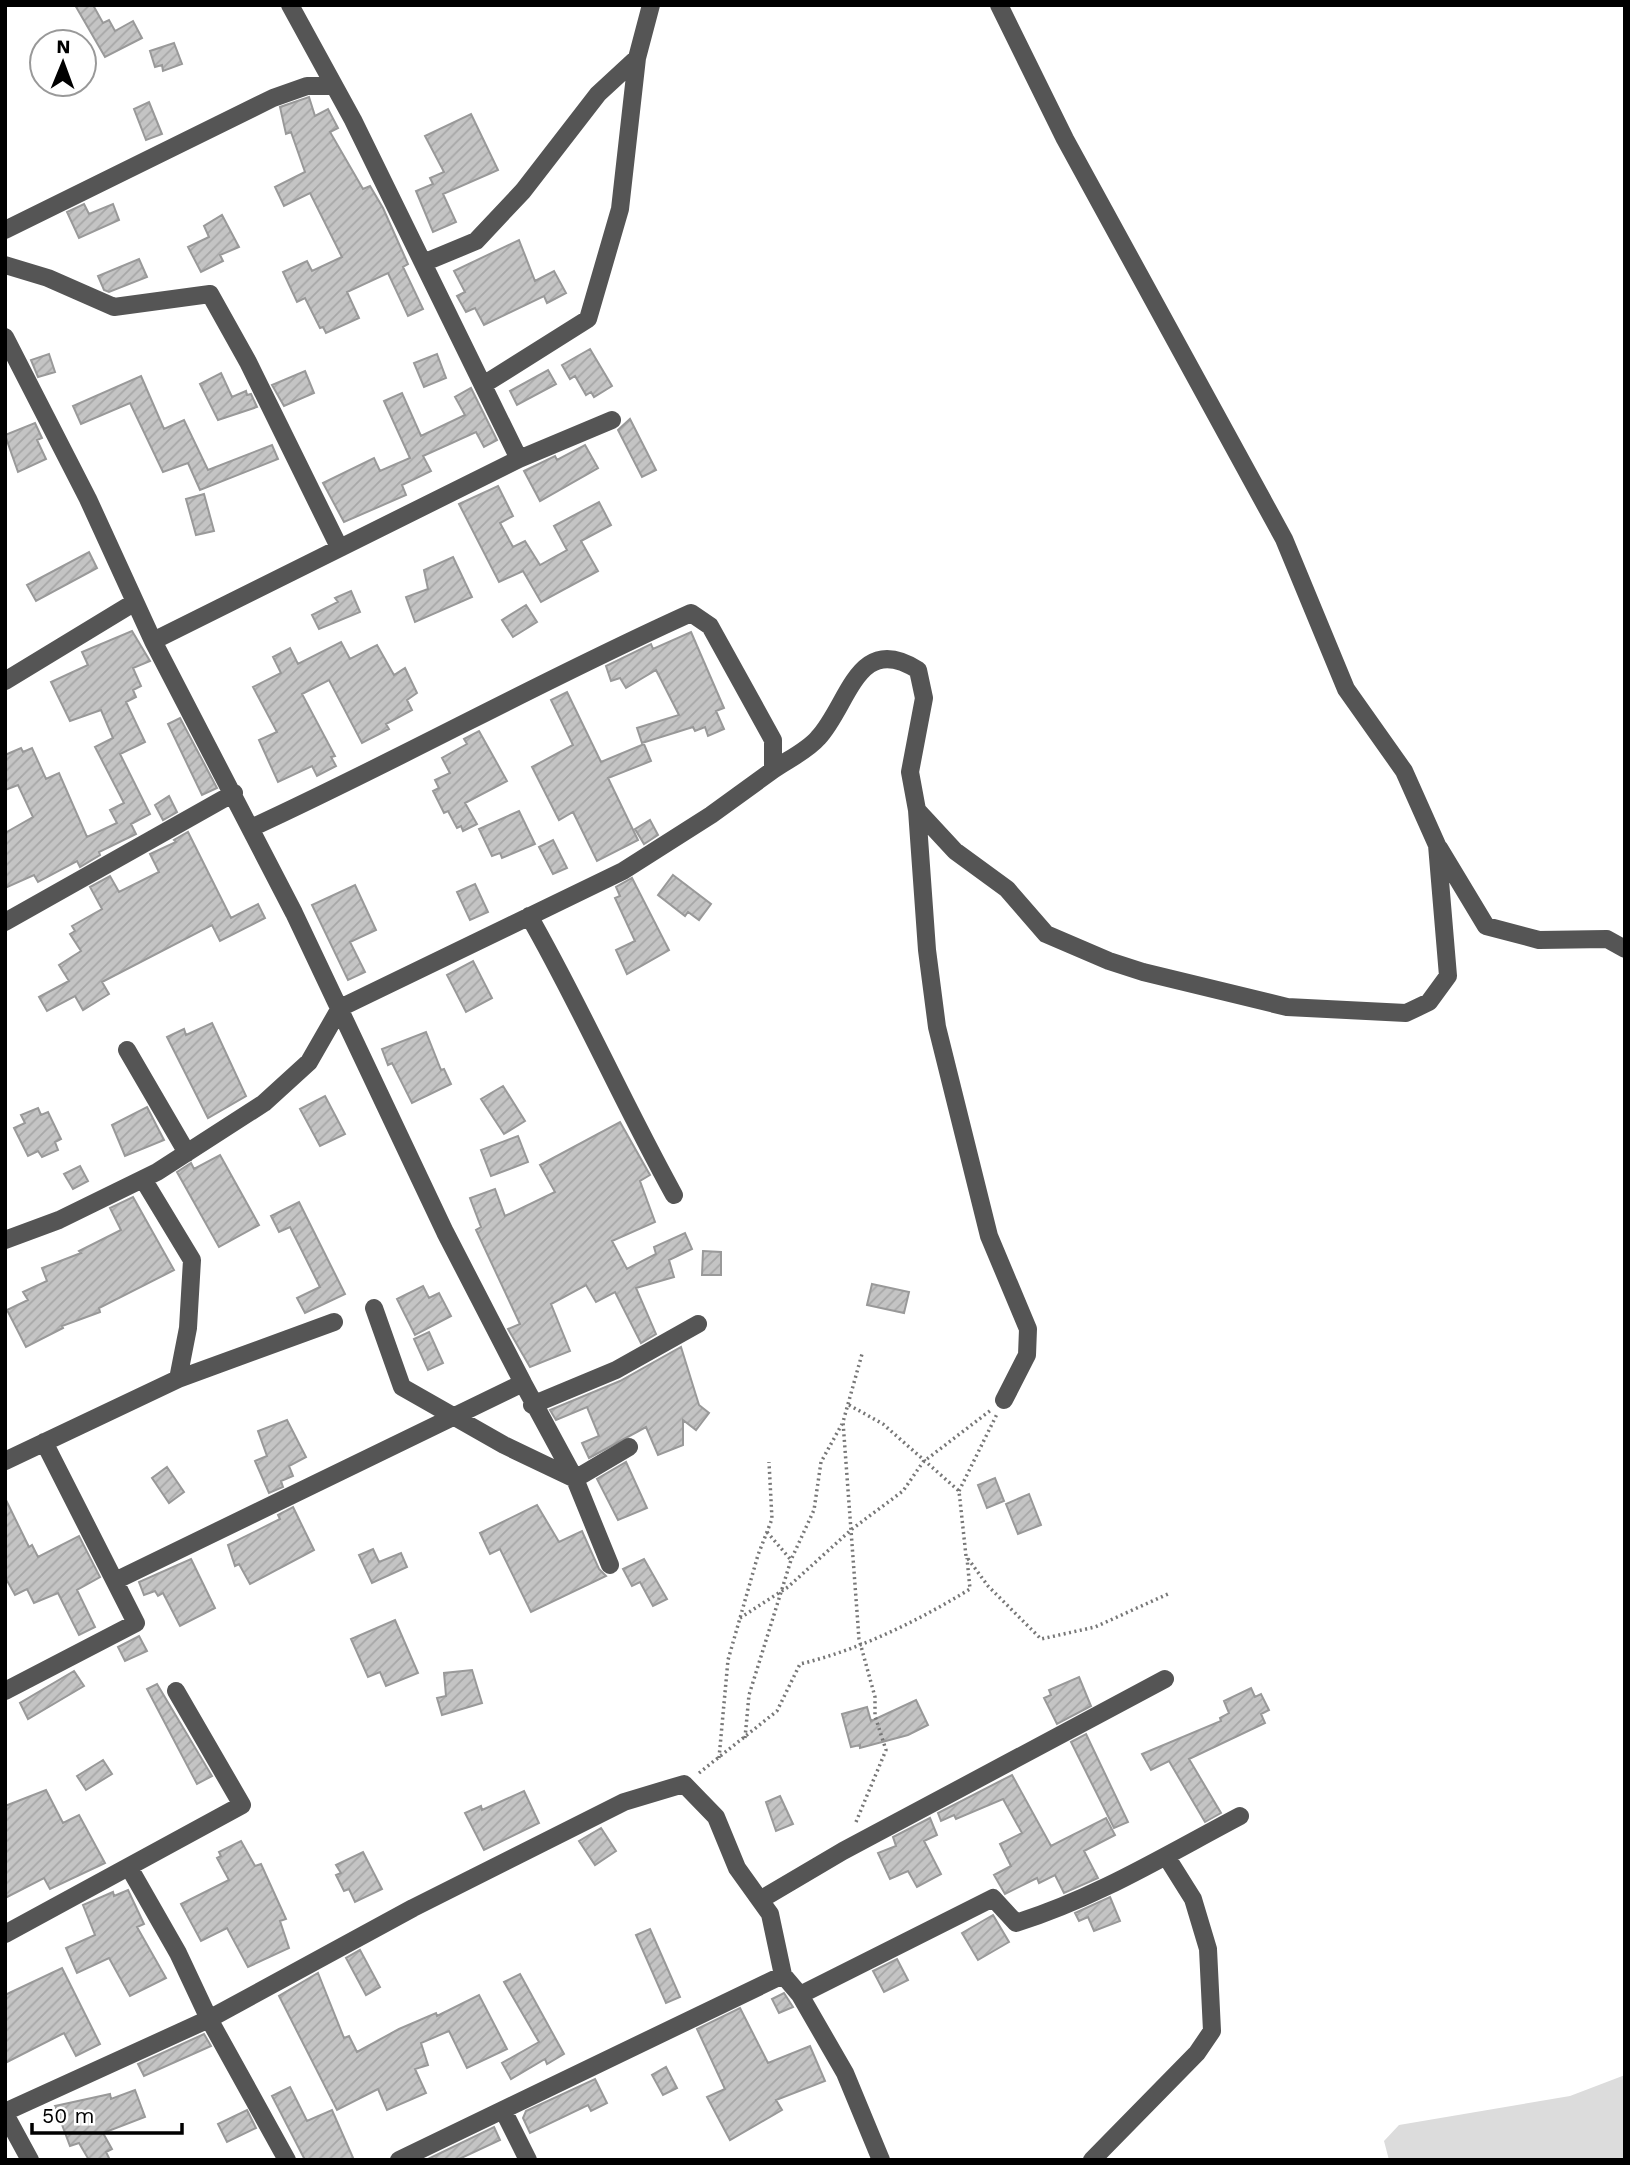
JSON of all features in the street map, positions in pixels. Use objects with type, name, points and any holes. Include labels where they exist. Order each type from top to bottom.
[{"type":"street","points":[[290,5],[334,86],[519,459]]},
{"type":"street","points":[[483,386],[588,319],[620,209],[637,58],[651,5]]},
{"type":"street","points":[[999,5],[1065,139],[1284,539],[1346,690],[1404,771],[1437,845],[1486,926],[1539,940],[1607,939],[1625,949]]},
{"type":"street","points":[[423,263],[476,241],[523,191],[598,94],[637,58]]},
{"type":"street","points":[[5,230],[273,98],[307,86],[334,86]]},
{"type":"street","points":[[5,265],[48,278],[114,307],[211,294],[248,362],[339,547]]},
{"type":"street","points":[[5,337],[88,499],[153,641],[234,793],[340,1008],[445,1232],[532,1405],[575,1479],[610,1565]]},
{"type":"street","points":[[153,641],[519,459],[612,420]]},
{"type":"street","points":[[5,681],[135,602]]},
{"type":"street","points":[[251,828],[370,774],[494,706],[691,613],[710,626],[773,740],[773,770]]},
{"type":"street","points":[[5,1240],[59,1220],[143,1179],[264,1103],[309,1062],[340,1008],[622,871],[711,815],[818,739],[855,676],[882,658],[900,659],[918,670],[924,698],[910,772],[918,810],[928,950],[937,1027],[989,1237],[1028,1329],[1027,1355],[1004,1400]]},
{"type":"street","points":[[5,922],[234,793]]},
{"type":"street","points":[[918,810],[955,851],[1007,889],[1046,934],[1109,961],[1143,972],[1287,1007],[1406,1013],[1429,1002],[1448,975],[1437,845]]},
{"type":"street","points":[[529,916],[562,974],[632,1120],[674,1195]]},
{"type":"street","points":[[127,1050],[187,1153]]},
{"type":"street","points":[[143,1179],[192,1260],[188,1328],[178,1379]]},
{"type":"street","points":[[374,1308],[402,1387],[450,1416],[575,1479]]},
{"type":"street","points":[[5,1461],[178,1379],[334,1322]]},
{"type":"street","points":[[532,1405],[615,1370],[698,1324]]},
{"type":"street","points":[[117,1580],[450,1416],[523,1383]]},
{"type":"street","points":[[5,1691],[136,1623],[117,1580],[80,1518],[44,1442]]},
{"type":"street","points":[[575,1479],[629,1447]]},
{"type":"street","points":[[760,1900],[843,1852],[1165,1679]]},
{"type":"street","points":[[5,1934],[130,1869],[242,1805],[176,1691]]},
{"type":"street","points":[[30,2160],[5,2113],[209,2020],[414,1909],[624,1802],[684,1784],[716,1817],[737,1868],[770,1914],[783,1975],[800,1995],[845,2073],[873,2157]]},
{"type":"street","points":[[800,1995],[993,1898],[1016,1923],[1060,1909],[1240,1816]]},
{"type":"street","points":[[1092,2160],[1197,2053],[1212,2031],[1208,1949],[1193,1899],[1166,1856]]},
{"type":"street","points":[[130,1869],[178,1953],[209,2020],[287,2160]]},
{"type":"street","points":[[399,2160],[783,1975]]},
{"type":"street","points":[[503,2110],[528,2160]]},
{"type":"path","points":[[745,1740],[749,1695],[791,1560],[814,1510],[821,1462],[844,1422],[862,1354]]},
{"type":"path","points":[[740,1618],[783,1590],[852,1529],[903,1491],[923,1462],[1004,1400]]},
{"type":"path","points":[[684,1784],[745,1740],[777,1711],[800,1664],[831,1657],[937,1609],[970,1589],[959,1491],[1004,1400]]},
{"type":"path","points":[[849,1405],[883,1424],[959,1491]]},
{"type":"path","points":[[843,1852],[886,1750],[875,1717],[875,1697],[860,1644],[844,1422]]},
{"type":"path","points":[[719,1758],[728,1660],[772,1519],[769,1462]]},
{"type":"path","points":[[767,1532],[791,1560]]},
{"type":"path","points":[[967,1556],[988,1586],[1041,1639],[1095,1627],[1168,1594]]},
{"type":"shaded area","points":[[1625,2075],[1625,2160],[1389,2160],[1384,2141],[1399,2125],[1570,2096]]},
{"type":"building","points":[[75,5],[93,5],[103,23],[109,20],[115,31],[133,21],[142,38],[105,57],[98,45],[98,28],[88,28]]},
{"type":"building","points":[[174,43],[182,64],[163,71],[162,65],[155,67],[150,51]]},
{"type":"building","points":[[309,97],[315,116],[328,109],[338,128],[330,132],[363,189],[370,186],[383,208],[408,264],[403,267],[423,309],[408,316],[388,273],[347,292],[359,318],[326,333],[323,327],[320,328],[305,298],[297,302],[283,272],[307,261],[312,271],[342,257],[310,193],[284,206],[275,187],[305,172],[291,132],[286,134],[280,107]]},
{"type":"building","points":[[149,102],[162,134],[146,140],[134,109]]},
{"type":"building","points":[[471,114],[498,170],[443,194],[456,222],[433,232],[416,191],[433,184],[430,178],[444,172],[425,136]]},
{"type":"building","points":[[84,204],[89,214],[113,204],[119,220],[79,238],[67,212]]},
{"type":"building","points":[[222,215],[239,247],[220,255],[223,261],[201,272],[188,247],[209,237],[204,226]]},
{"type":"building","points":[[519,240],[535,281],[554,271],[566,293],[547,303],[544,296],[484,325],[475,308],[466,312],[457,296],[465,292],[454,271]]},
{"type":"building","points":[[139,259],[147,277],[109,292],[104,290],[98,276]]},
{"type":"building","points":[[590,349],[612,386],[594,397],[591,392],[586,395],[575,376],[570,379],[562,365]]},
{"type":"building","points":[[49,354],[55,372],[38,377],[31,360]]},
{"type":"building","points":[[437,354],[446,378],[424,387],[414,363]]},
{"type":"building","points":[[548,370],[556,384],[517,405],[510,391]]},
{"type":"building","points":[[305,371],[314,393],[284,406],[272,385]]},
{"type":"building","points":[[221,373],[232,397],[246,391],[247,395],[251,394],[257,407],[218,420],[200,384]]},
{"type":"building","points":[[141,376],[164,429],[184,420],[208,470],[272,445],[278,459],[200,490],[188,463],[163,472],[130,403],[81,424],[73,406]]},
{"type":"building","points":[[471,388],[497,440],[484,447],[476,432],[423,456],[431,471],[402,485],[406,495],[344,522],[323,483],[374,458],[380,471],[410,458],[384,401],[402,393],[421,436],[465,415],[455,397]]},
{"type":"building","points":[[630,419],[656,470],[642,477],[618,430]]},
{"type":"building","points":[[35,423],[42,438],[37,440],[46,459],[18,472],[5,435]]},
{"type":"building","points":[[585,445],[598,468],[540,501],[524,471],[555,456],[557,460]]},
{"type":"building","points":[[498,486],[513,516],[500,523],[513,547],[525,541],[540,565],[567,550],[554,526],[599,502],[611,525],[581,541],[598,571],[541,602],[523,571],[499,582],[459,504]]},
{"type":"building","points":[[204,494],[214,531],[196,535],[186,499]]},
{"type":"building","points":[[89,552],[97,568],[36,601],[27,585]]},
{"type":"building","points":[[453,557],[472,597],[415,622],[406,597],[428,589],[424,570]]},
{"type":"building","points":[[351,591],[360,612],[319,629],[312,615],[338,602],[335,598]]},
{"type":"building","points":[[526,605],[537,622],[513,637],[502,620]]},
{"type":"building","points":[[132,631],[150,661],[133,668],[141,686],[133,690],[136,697],[126,702],[145,742],[120,754],[150,814],[131,824],[136,834],[99,852],[100,855],[80,867],[77,861],[38,882],[34,875],[5,888],[5,833],[33,817],[18,785],[5,790],[5,755],[21,748],[23,752],[32,748],[46,779],[59,773],[87,837],[117,823],[110,810],[124,803],[95,747],[113,738],[101,710],[70,721],[51,682],[88,665],[82,652]]},
{"type":"building","points":[[691,632],[724,708],[716,711],[724,729],[708,736],[705,727],[695,731],[693,727],[642,743],[637,728],[679,715],[656,670],[626,688],[620,678],[611,681],[606,666],[651,644],[653,649]]},
{"type":"building","points":[[341,642],[350,659],[377,645],[394,675],[405,668],[417,693],[407,700],[412,710],[386,724],[389,729],[362,743],[329,680],[302,694],[335,756],[331,757],[336,766],[317,776],[312,766],[278,782],[259,740],[277,732],[253,687],[281,673],[273,657],[290,648],[298,664]]},
{"type":"building","points":[[567,692],[601,762],[644,744],[651,761],[608,778],[638,840],[597,861],[573,812],[559,820],[532,767],[573,745],[551,700]]},
{"type":"building","points":[[180,718],[217,788],[202,795],[168,724]]},
{"type":"building","points":[[479,731],[507,781],[465,803],[477,824],[463,831],[461,826],[457,828],[448,811],[444,813],[433,791],[439,788],[435,780],[450,773],[442,758],[467,744],[464,739]]},
{"type":"building","points":[[169,796],[177,812],[163,820],[155,805]]},
{"type":"building","points":[[519,811],[535,844],[502,858],[500,853],[492,856],[479,829]]},
{"type":"building","points":[[650,820],[658,835],[644,844],[635,829]]},
{"type":"building","points":[[188,832],[231,918],[258,904],[265,918],[220,941],[212,925],[102,982],[109,994],[83,1010],[75,996],[47,1011],[39,997],[69,981],[59,965],[81,951],[70,934],[75,931],[72,926],[102,909],[90,887],[110,876],[119,892],[159,872],[150,854],[176,842],[174,840]]},
{"type":"building","points":[[553,840],[567,868],[553,874],[539,847]]},
{"type":"building","points":[[673,875],[711,904],[699,920],[688,912],[685,916],[658,895]]},
{"type":"building","points":[[632,878],[669,950],[627,974],[616,950],[635,941],[615,898],[620,896],[616,887]]},
{"type":"building","points":[[475,884],[488,912],[470,920],[457,892]]},
{"type":"building","points":[[355,885],[376,930],[350,942],[365,972],[348,980],[312,905]]},
{"type":"building","points":[[473,961],[492,998],[466,1012],[447,975]]},
{"type":"building","points":[[212,1023],[246,1096],[208,1118],[167,1037],[184,1029],[186,1035]]},
{"type":"building","points":[[426,1032],[441,1070],[444,1069],[451,1084],[412,1103],[392,1063],[388,1065],[382,1049]]},
{"type":"building","points":[[503,1086],[525,1121],[504,1134],[481,1099]]},
{"type":"building","points":[[325,1096],[345,1134],[320,1146],[300,1109]]},
{"type":"building","points":[[147,1107],[164,1140],[125,1156],[112,1125]]},
{"type":"building","points":[[38,1108],[41,1115],[48,1112],[61,1139],[55,1142],[58,1150],[42,1157],[38,1151],[28,1156],[14,1128],[25,1123],[21,1115]]},
{"type":"building","points":[[620,1122],[650,1175],[640,1181],[655,1222],[612,1241],[627,1269],[656,1254],[654,1247],[685,1233],[692,1249],[669,1260],[674,1277],[636,1288],[656,1334],[641,1343],[615,1292],[596,1302],[586,1285],[551,1304],[570,1351],[530,1367],[508,1329],[520,1324],[476,1230],[481,1227],[470,1198],[495,1189],[505,1216],[555,1192],[540,1165]]},
{"type":"building","points":[[518,1136],[528,1162],[491,1176],[481,1150]]},
{"type":"building","points":[[220,1155],[259,1225],[219,1247],[177,1172],[191,1163],[194,1169]]},
{"type":"building","points":[[80,1166],[88,1181],[73,1189],[64,1174]]},
{"type":"building","points":[[133,1197],[174,1270],[99,1308],[100,1312],[62,1326],[63,1328],[26,1347],[7,1310],[28,1300],[23,1292],[47,1281],[42,1268],[81,1253],[79,1251],[121,1230],[110,1208]]},
{"type":"building","points":[[299,1202],[345,1294],[305,1313],[297,1298],[320,1287],[290,1227],[279,1232],[271,1216]]},
{"type":"building","points":[[703,1251],[721,1252],[721,1275],[702,1275]]},
{"type":"building","points":[[872,1284],[909,1292],[904,1313],[867,1305]]},
{"type":"building","points":[[423,1286],[429,1298],[439,1293],[451,1316],[415,1335],[397,1299]]},
{"type":"building","points":[[429,1332],[443,1363],[428,1370],[414,1339]]},
{"type":"building","points":[[681,1347],[699,1405],[709,1413],[696,1430],[683,1420],[683,1445],[658,1455],[646,1427],[589,1458],[582,1443],[599,1436],[587,1407],[556,1420],[550,1410],[620,1381]]},
{"type":"building","points":[[287,1420],[306,1457],[289,1466],[293,1476],[281,1481],[283,1487],[269,1493],[255,1461],[267,1456],[258,1431]]},
{"type":"building","points":[[626,1462],[647,1508],[618,1520],[597,1479]]},
{"type":"building","points":[[167,1467],[184,1492],[169,1503],[152,1478]]},
{"type":"building","points":[[995,1478],[1004,1501],[987,1508],[978,1485]]},
{"type":"building","points":[[1029,1494],[1041,1525],[1018,1534],[1006,1504]]},
{"type":"building","points":[[5,1498],[29,1547],[32,1545],[38,1557],[79,1536],[100,1577],[77,1590],[95,1627],[79,1635],[58,1593],[34,1603],[27,1589],[15,1595],[5,1577]]},
{"type":"building","points":[[537,1505],[559,1542],[582,1531],[599,1569],[606,1576],[531,1612],[500,1549],[490,1554],[480,1533]]},
{"type":"building","points":[[293,1507],[314,1550],[250,1584],[239,1564],[235,1566],[228,1545],[280,1519],[278,1515]]},
{"type":"building","points":[[373,1549],[379,1562],[401,1553],[407,1567],[372,1583],[359,1555]]},
{"type":"building","points":[[191,1559],[215,1608],[180,1626],[163,1593],[158,1596],[155,1591],[144,1595],[139,1582]]},
{"type":"building","points":[[644,1559],[667,1599],[653,1606],[640,1582],[632,1586],[623,1569]]},
{"type":"building","points":[[395,1620],[418,1673],[386,1686],[380,1672],[368,1677],[351,1639]]},
{"type":"building","points":[[139,1636],[147,1651],[125,1661],[118,1647]]},
{"type":"building","points":[[472,1670],[482,1703],[442,1715],[437,1698],[446,1696],[444,1673]]},
{"type":"building","points":[[74,1671],[84,1686],[28,1719],[20,1703]]},
{"type":"building","points":[[1079,1677],[1091,1706],[1057,1724],[1044,1698],[1051,1695],[1049,1690]]},
{"type":"building","points":[[157,1684],[212,1776],[197,1784],[147,1689]]},
{"type":"building","points":[[1251,1688],[1255,1697],[1261,1694],[1269,1710],[1261,1714],[1265,1723],[1189,1759],[1221,1813],[1205,1822],[1169,1761],[1151,1770],[1142,1754],[1221,1721],[1220,1718],[1229,1713],[1224,1701]]},
{"type":"building","points":[[916,1700],[928,1725],[908,1735],[860,1748],[860,1745],[851,1747],[842,1714],[867,1707],[871,1721]]},
{"type":"building","points":[[1086,1734],[1128,1822],[1114,1828],[1071,1742]]},
{"type":"building","points":[[103,1760],[112,1774],[86,1790],[77,1776]]},
{"type":"building","points":[[1012,1775],[1051,1846],[1106,1818],[1115,1835],[1084,1851],[1098,1878],[1064,1893],[1055,1875],[1039,1883],[1037,1878],[1005,1894],[994,1875],[1011,1866],[1000,1844],[1022,1833],[1003,1799],[956,1819],[954,1815],[941,1821],[938,1813]]},
{"type":"building","points":[[46,1790],[63,1823],[79,1815],[105,1863],[50,1889],[44,1878],[5,1898],[5,1806]]},
{"type":"building","points":[[524,1791],[539,1823],[484,1850],[465,1813],[481,1806],[482,1810]]},
{"type":"building","points":[[780,1796],[793,1824],[776,1831],[766,1802]]},
{"type":"building","points":[[930,1818],[937,1835],[924,1841],[941,1874],[917,1887],[908,1871],[890,1879],[878,1853],[896,1846],[893,1837]]},
{"type":"building","points":[[601,1828],[616,1851],[595,1865],[579,1841]]},
{"type":"building","points":[[241,1841],[255,1866],[261,1864],[286,1919],[280,1921],[289,1948],[248,1967],[227,1928],[201,1941],[181,1904],[229,1880],[217,1858],[221,1856],[219,1852]]},
{"type":"building","points":[[363,1852],[382,1889],[355,1902],[349,1889],[344,1891],[336,1875],[341,1873],[336,1865]]},
{"type":"building","points":[[128,1890],[144,1924],[137,1927],[166,1978],[130,1996],[109,1958],[77,1973],[66,1948],[95,1935],[83,1905],[113,1892],[114,1896]]},
{"type":"building","points":[[1110,1897],[1120,1921],[1094,1931],[1088,1917],[1079,1921],[1075,1913]]},
{"type":"building","points":[[993,1915],[1009,1942],[978,1960],[962,1933]]},
{"type":"building","points":[[650,1929],[680,1997],[666,2003],[636,1935]]},
{"type":"building","points":[[360,1950],[380,1987],[366,1995],[346,1958]]},
{"type":"building","points":[[897,1959],[908,1980],[884,1992],[873,1971]]},
{"type":"building","points":[[62,1968],[100,2044],[76,2056],[64,2033],[5,2063],[5,1995]]},
{"type":"building","points":[[318,1973],[344,2038],[349,2036],[357,2052],[399,2029],[436,2013],[437,2016],[479,1995],[507,2049],[467,2068],[449,2031],[421,2043],[428,2065],[415,2069],[426,2093],[387,2110],[378,2089],[337,2110],[279,1996]]},
{"type":"building","points":[[520,1974],[564,2054],[547,2064],[545,2059],[511,2079],[502,2063],[539,2042],[504,1982]]},
{"type":"building","points":[[784,1993],[793,2007],[779,2013],[772,1999]]},
{"type":"building","points":[[740,2008],[768,2063],[810,2046],[825,2081],[776,2100],[782,2110],[730,2140],[707,2097],[725,2089],[697,2029]]},
{"type":"building","points":[[204,2034],[211,2046],[144,2076],[138,2064]]},
{"type":"building","points":[[666,2067],[677,2088],[663,2095],[652,2075]]},
{"type":"building","points":[[595,2079],[607,2103],[591,2111],[588,2105],[530,2133],[523,2118],[526,2111]]},
{"type":"building","points":[[290,2087],[307,2121],[332,2110],[354,2160],[305,2160],[272,2096]]},
{"type":"building","points":[[135,2090],[145,2117],[103,2133],[112,2149],[106,2152],[110,2160],[89,2160],[79,2143],[70,2146],[55,2106],[110,2094],[111,2099]]},
{"type":"building","points":[[247,2110],[256,2128],[227,2142],[218,2124]]},
{"type":"building","points":[[494,2127],[500,2140],[457,2160],[426,2160]]}]
